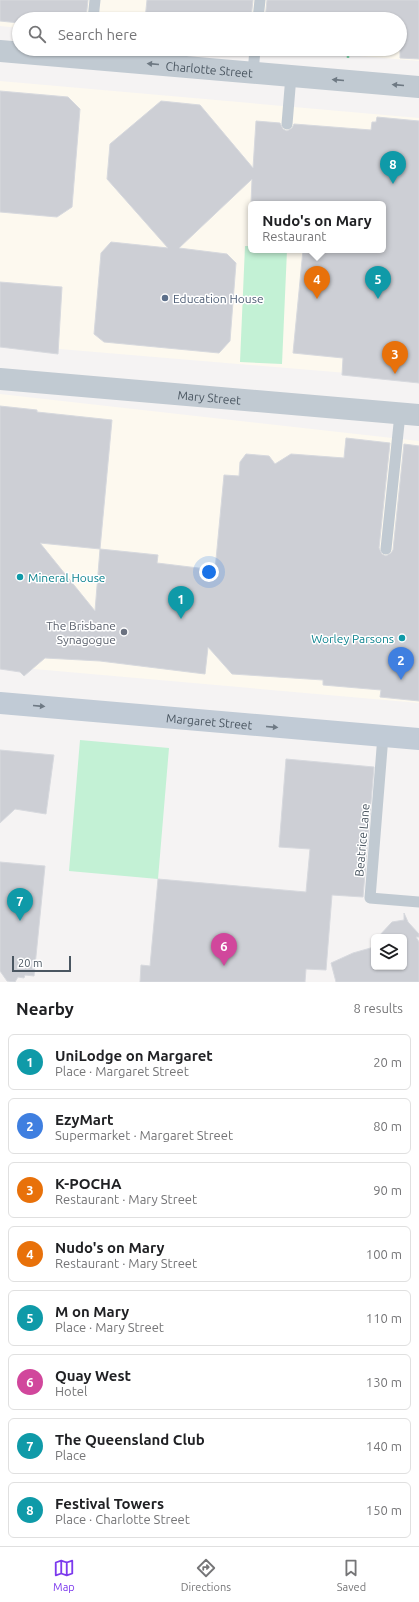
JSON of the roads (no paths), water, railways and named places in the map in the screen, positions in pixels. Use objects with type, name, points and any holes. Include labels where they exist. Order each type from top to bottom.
[{"type":"main road","name":"Margaret Street","points":[[0,703],[419,739]]},
{"type":"street","name":"Charlotte Street","points":[[0,51],[12,51]]},
{"type":"street","name":"Charlotte Street","points":[[106,56],[253,73],[419,87]]},
{"type":"street","name":"Mary Street","points":[[0,379],[410,414]]},
{"type":"lane","points":[[94,12],[95,0]]},
{"type":"lane","points":[[259,12],[260,0]]},
{"type":"lane","points":[[253,73],[255,56]]},
{"type":"lane","points":[[287,124],[291,76]]},
{"type":"lane","points":[[386,549],[410,414]]},
{"type":"lane","name":"Beatrice Lane","points":[[383,736],[370,898],[419,902]]},
{"type":"place","name":"Festival Towers","points":[[393,184]]},
{"type":"place","name":"Education House","points":[[165,298]]},
{"type":"place","name":"Nudo's on Mary","points":[[317,299]]},
{"type":"place","name":"M on Mary","points":[[378,299]]},
{"type":"place","name":"K-POCHA","points":[[395,374]]},
{"type":"place","name":"Mineral House","points":[[20,577]]},
{"type":"place","name":"UniLodge on Margaret","points":[[181,619]]},
{"type":"place","name":"The Brisbane Synagogue","points":[[124,632]]},
{"type":"place","name":"Worley Parsons","points":[[402,638]]},
{"type":"place","name":"EzyMart","points":[[401,680]]},
{"type":"place","name":"The Queensland Club","points":[[20,921]]},
{"type":"place","name":"Quay West","points":[[224,966]]}]
